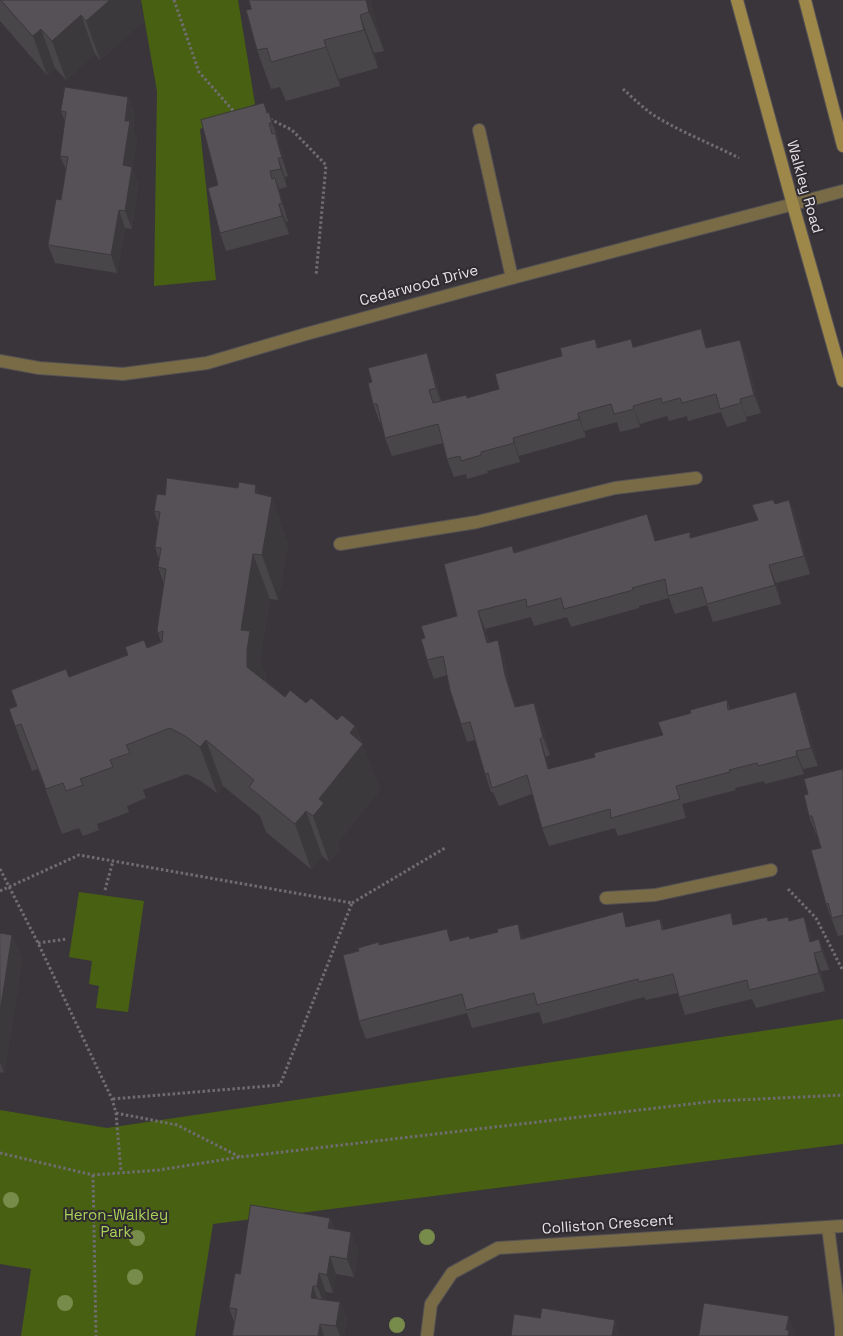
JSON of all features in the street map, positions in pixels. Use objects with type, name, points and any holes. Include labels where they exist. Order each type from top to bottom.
[{"type":"main road","name":"Walkley Road","points":[[737,0],[792,205],[843,381]]},
{"type":"main road","points":[[805,0],[843,146]]},
{"type":"street","points":[[479,130],[512,278]]},
{"type":"street","name":"Cedarwood Drive","points":[[0,361],[39,368],[123,374],[207,363],[512,278],[843,191]]},
{"type":"street","points":[[340,544],[477,522],[616,488],[696,478]]},
{"type":"street","points":[[606,898],[655,895],[771,870]]},
{"type":"street","name":"Colliston Crescent","points":[[426,1336],[431,1304],[452,1273],[498,1248],[843,1226]]},
{"type":"street","points":[[828,1228],[841,1336]]},
{"type":"path","points":[[174,0],[199,72],[240,118]]},
{"type":"path","points":[[623,89],[651,113],[688,134],[739,158]]},
{"type":"path","points":[[269,119],[292,130],[326,165],[316,276]]},
{"type":"path","points":[[112,1098],[280,1085],[352,903],[445,848]]},
{"type":"path","points":[[0,891],[78,855],[352,903]]},
{"type":"path","points":[[105,890],[112,860]]},
{"type":"path","points":[[0,869],[38,943],[112,1098],[116,1113],[120,1172]]},
{"type":"path","points":[[771,870],[816,918],[843,970]]},
{"type":"path","points":[[38,943],[67,939]]},
{"type":"path","points":[[0,1153],[93,1174],[159,1170],[240,1158],[716,1101],[843,1095]]},
{"type":"path","points":[[116,1113],[177,1125],[240,1158]]},
{"type":"path","points":[[93,1174],[96,1336]]},
{"type":"green space","points":[[141,0],[238,0],[255,104],[200,129],[216,280],[154,286],[157,91]]},
{"type":"green space","points":[[79,892],[144,901],[128,1012],[96,1008],[99,986],[89,984],[92,961],[69,957]]},
{"type":"green space","name":"Heron-Walkley Park","points":[[843,1019],[843,1144],[213,1224],[195,1336],[21,1336],[31,1269],[0,1264],[0,1110],[107,1128]]},
{"type":"building","points":[[1,0],[110,0],[86,21],[81,15],[52,41],[41,29],[33,36]]},
{"type":"building","points":[[249,0],[366,0],[369,12],[360,15],[364,30],[324,40],[326,47],[271,62],[267,48],[257,50],[246,10],[251,9]]},
{"type":"building","points":[[65,87],[128,97],[125,121],[130,121],[123,165],[132,167],[125,211],[119,210],[111,255],[48,245],[56,199],[61,200],[68,157],[60,156],[66,112],[61,111]]},
{"type":"building","points":[[264,103],[272,123],[269,123],[272,134],[275,133],[282,158],[278,158],[281,169],[270,171],[272,179],[275,178],[282,203],[279,204],[282,216],[220,233],[208,188],[218,185],[201,120]]},
{"type":"building","points":[[701,329],[706,348],[740,340],[754,395],[740,399],[741,403],[720,409],[716,394],[682,403],[680,398],[662,403],[661,398],[633,406],[634,409],[614,414],[611,404],[578,413],[579,419],[513,438],[514,443],[481,452],[481,455],[461,461],[460,456],[447,459],[438,424],[385,438],[377,404],[373,404],[368,383],[372,382],[368,368],[427,353],[436,388],[429,390],[433,403],[466,395],[467,398],[499,389],[495,374],[562,356],[560,348],[595,339],[597,348],[631,339],[633,347]]},
{"type":"building","points":[[167,478],[238,488],[239,482],[256,485],[255,493],[272,497],[262,555],[253,554],[241,630],[250,631],[247,667],[285,697],[290,690],[306,703],[311,698],[337,720],[342,715],[355,726],[350,733],[363,744],[319,799],[324,803],[313,816],[306,811],[295,824],[249,787],[254,780],[206,740],[200,747],[170,728],[126,745],[130,753],[110,760],[113,767],[80,779],[83,785],[66,791],[63,783],[46,789],[21,724],[15,726],[9,709],[17,706],[11,690],[66,669],[69,677],[128,655],[125,647],[144,640],[147,648],[162,642],[163,631],[158,633],[157,630],[166,569],[158,567],[161,548],[155,547],[160,512],[154,511],[157,494],[165,495]]},
{"type":"building","points":[[773,500],[775,504],[789,500],[804,556],[769,565],[775,585],[707,604],[702,587],[668,596],[665,579],[564,609],[561,598],[527,607],[526,599],[478,611],[487,643],[498,640],[505,675],[515,707],[534,703],[543,737],[540,739],[548,769],[595,757],[594,753],[663,735],[658,722],[691,713],[690,710],[727,700],[728,710],[796,692],[811,748],[796,751],[797,756],[758,766],[757,763],[676,786],[680,799],[611,818],[610,809],[542,828],[527,775],[492,788],[488,773],[485,774],[470,722],[461,724],[450,690],[443,656],[427,660],[421,639],[425,638],[421,626],[457,616],[444,564],[512,546],[514,553],[647,514],[655,541],[690,532],[690,538],[758,520],[752,505]]},
{"type":"building","points":[[843,769],[843,915],[832,918],[828,903],[826,904],[811,850],[821,848],[812,816],[809,816],[804,795],[808,794],[804,779]]},
{"type":"building","points":[[623,912],[626,927],[660,919],[662,930],[731,913],[733,925],[767,917],[768,921],[788,917],[789,921],[804,917],[810,942],[819,939],[822,951],[814,953],[819,973],[749,990],[747,980],[679,997],[673,974],[639,982],[638,979],[537,1005],[534,993],[466,1010],[462,994],[359,1021],[343,955],[359,951],[358,948],[447,929],[450,941],[469,936],[470,939],[498,932],[497,929],[518,924],[521,939]]},
{"type":"building","points":[[0,933],[12,935],[0,1012]]},
{"type":"building","points":[[251,1205],[330,1218],[328,1228],[351,1232],[347,1259],[330,1256],[327,1275],[319,1273],[317,1286],[313,1286],[311,1298],[340,1302],[336,1326],[320,1324],[318,1336],[232,1336],[237,1309],[229,1308],[235,1273],[240,1274]]},
{"type":"building","points":[[704,1303],[789,1316],[786,1330],[789,1330],[788,1336],[699,1336]]},
{"type":"building","points":[[542,1308],[615,1320],[612,1336],[511,1336],[514,1314],[540,1318]]}]
